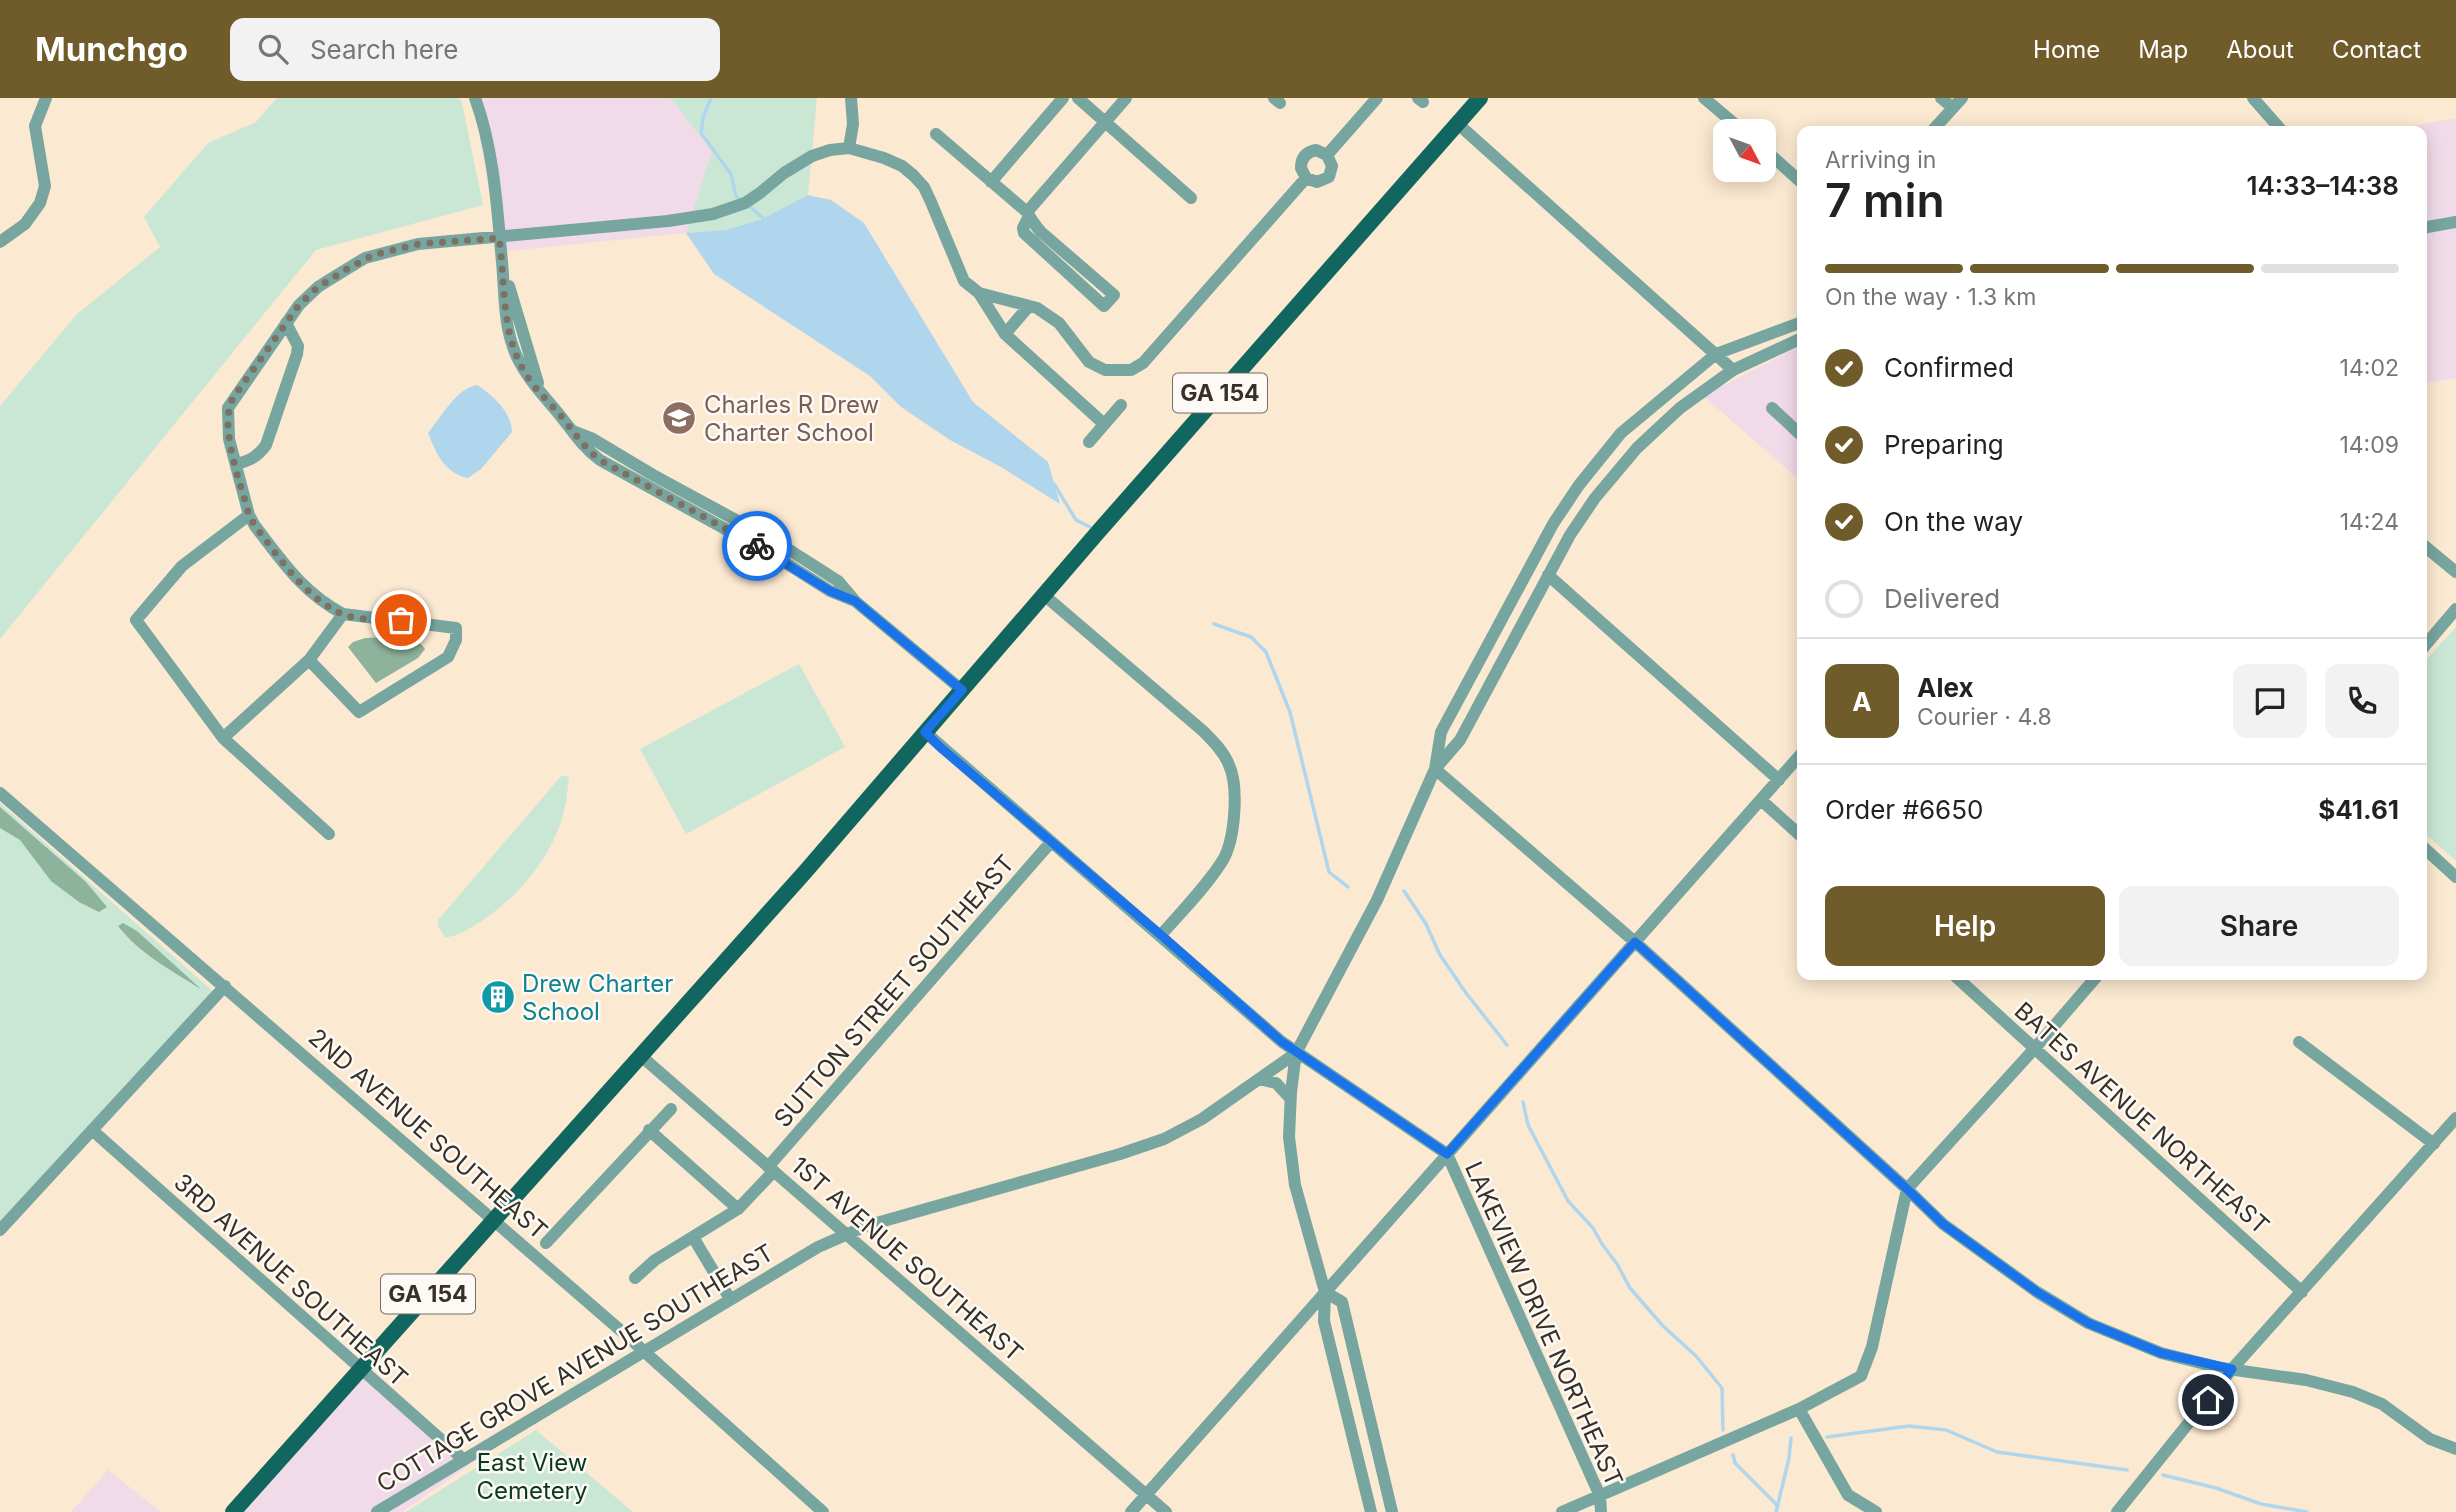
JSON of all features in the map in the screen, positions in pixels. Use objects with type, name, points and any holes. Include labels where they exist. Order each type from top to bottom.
[{"type":"main road","name":"GA 154","points":[[233,1512],[806,872],[1044,595],[1480,98]]},
{"type":"street","points":[[0,242],[25,224],[40,203],[45,186],[35,126],[46,98]]},
{"type":"street","points":[[475,98],[489,143],[502,260],[522,335],[542,393],[573,431],[592,438],[653,475],[780,544],[838,581],[855,601],[962,690]]},
{"type":"street","points":[[849,148],[853,124],[851,98]]},
{"type":"street","points":[[991,182],[1063,98]]},
{"type":"street","points":[[1078,98],[1191,198]]},
{"type":"street","points":[[1028,214],[1126,98]]},
{"type":"street","points":[[1326,155],[1377,98]]},
{"type":"street","points":[[1704,98],[1729,119]]},
{"type":"street","points":[[1936,126],[1957,103],[1941,98]]},
{"type":"street","points":[[2253,98],[2278,126]]},
{"type":"street","points":[[1458,124],[1733,370]]},
{"type":"street","points":[[936,134],[1028,214],[1041,232],[1114,295],[1104,306]]},
{"type":"street","points":[[309,660],[359,712],[447,657],[456,640],[456,628],[343,614],[322,603],[303,587],[249,515],[229,439],[228,408],[299,305],[318,287],[373,255],[418,244],[668,221],[713,214],[745,203],[784,173],[812,156],[849,148],[884,158],[902,166],[913,175],[924,187],[964,281],[979,293],[1005,334],[1104,424]]},
{"type":"street","points":[[1316,150],[1326,155],[1332,166],[1329,177],[1317,182],[1307,178],[1301,168],[1307,153],[1316,150]]},
{"type":"street","points":[[1776,160],[1797,179]]},
{"type":"street","points":[[979,293],[1037,308],[1059,323],[1089,362],[1105,370],[1131,370],[1143,363],[1307,178]]},
{"type":"street","points":[[2427,227],[2456,222]]},
{"type":"street","points":[[1005,334],[1029,306]]},
{"type":"street","points":[[236,464],[248,462],[267,445],[297,354],[298,346],[286,323]]},
{"type":"street","points":[[1371,1512],[1324,1321],[1325,1292],[1295,1185],[1289,1137],[1290,1098],[1296,1053],[1377,900],[1435,769],[1441,732],[1553,524],[1579,485],[1621,433],[1716,354],[1797,324]]},
{"type":"street","points":[[1435,769],[1460,740],[1570,535],[1595,498],[1637,448],[1680,408],[1733,370],[1797,340]]},
{"type":"street","points":[[1089,442],[1121,405]]},
{"type":"street","points":[[1772,408],[1797,431]]},
{"type":"street","points":[[249,515],[183,566],[136,620],[223,738],[329,834]]},
{"type":"street","points":[[2427,548],[2454,567]]},
{"type":"street","points":[[1548,575],[1779,780]]},
{"type":"street","points":[[1044,595],[1203,731],[1219,748],[1230,766],[1234,793],[1233,813],[1231,838],[1224,858],[1161,935]]},
{"type":"street","points":[[2427,643],[2456,609]]},
{"type":"street","points":[[223,738],[309,660],[343,614]]},
{"type":"street","points":[[925,732],[1296,1053],[1447,1154]]},
{"type":"street","points":[[1131,1512],[1797,758]]},
{"type":"street","points":[[1435,769],[1635,942],[1943,1224],[2037,1292],[2088,1323],[2161,1353],[2232,1369],[2306,1380],[2353,1392],[2382,1404],[2430,1439],[2456,1449]]},
{"type":"street","name":"2ND AVENUE SOUTHEAST","points":[[0,793],[494,1219],[823,1512]]},
{"type":"street","points":[[1761,800],[1797,832]]},
{"type":"street","name":"SUTTON STREET SOUTHEAST","points":[[635,1278],[655,1260],[738,1209],[1051,842]]},
{"type":"street","points":[[2427,851],[2456,877]]},
{"type":"street","name":"BATES AVENUE NORTHEAST","points":[[1960,980],[2302,1292]]},
{"type":"street","points":[[1562,1512],[1798,1409],[1857,1380],[1866,1369],[1907,1189],[2094,980]]},
{"type":"street","points":[[0,1230],[225,986]]},
{"type":"street","points":[[2299,1042],[2434,1144]]},
{"type":"street","name":"COTTAGE GROVE AVENUE SOUTHEAST","points":[[377,1512],[792,1261],[845,1234],[1164,1139],[1202,1119],[1296,1053]]},
{"type":"street","name":"1ST AVENUE SOUTHEAST","points":[[641,1056],[1166,1512]]},
{"type":"street","points":[[1259,1079],[1276,1083],[1290,1098]]},
{"type":"street","points":[[546,1243],[671,1109]]},
{"type":"street","points":[[2117,1512],[2232,1369],[2456,1118]]},
{"type":"street","name":"3RD AVENUE SOUTHEAST","points":[[92,1130],[464,1460]]},
{"type":"street","points":[[649,1130],[738,1209]]},
{"type":"street","name":"LAKEVIEW DRIVE NORTHEAST","points":[[1447,1154],[1600,1496],[1601,1512]]},
{"type":"street","points":[[693,1237],[730,1299]]},
{"type":"street","points":[[1325,1292],[1342,1302],[1392,1512]]},
{"type":"street","points":[[1798,1409],[1848,1495],[1876,1512]]},
{"type":"shaded area","points":[[473,98],[670,98],[712,151],[686,233],[499,252]]},
{"type":"shaded area","points":[[2456,118],[2456,378],[2427,383],[2427,126],[2414,126]]},
{"type":"shaded area","points":[[1797,348],[1797,478],[1703,396]]},
{"type":"shaded area","points":[[363,1376],[467,1467],[402,1512],[241,1512]]},
{"type":"shaded area","points":[[108,1470],[161,1512],[71,1512]]},
{"type":"green space","points":[[277,98],[459,98],[483,205],[316,250],[0,639],[0,406],[76,315],[160,247],[144,217],[208,143],[256,122]]},
{"type":"green space","points":[[670,98],[817,98],[808,195],[762,219],[726,230],[686,233],[712,151]]},
{"type":"green space","points":[[2456,627],[2456,861],[2427,835],[2427,659]]},
{"type":"green space","points":[[365,638],[407,638],[425,649],[418,658],[376,683],[348,647]]},
{"type":"green space","points":[[799,664],[845,747],[686,834],[640,749]]},
{"type":"green space","points":[[562,775],[569,780],[566,804],[553,841],[533,873],[494,912],[463,932],[445,937],[438,926],[438,920]]},
{"type":"green space","points":[[0,803],[217,995],[0,1224]]},
{"type":"green space","points":[[0,807],[86,882],[107,907],[99,912],[79,902],[51,881],[20,840],[0,828]]},
{"type":"green space","points":[[123,923],[137,931],[201,989],[136,945],[118,926]]},
{"type":"green space","name":"East View Cemetery","points":[[536,1430],[633,1512],[406,1512]]},
{"type":"water","points":[[808,195],[831,200],[864,223],[973,402],[1048,462],[1060,504],[1001,467],[950,440],[901,407],[870,376],[714,274],[686,233],[726,230],[762,219]]},
{"type":"water","points":[[477,385],[500,405],[509,418],[512,432],[481,469],[468,478],[447,467],[428,433],[456,397]]},
{"type":"waterway","points":[[711,98],[703,118],[701,133],[731,174],[736,196],[741,200]]},
{"type":"waterway","points":[[747,204],[765,220]]},
{"type":"waterway","points":[[1054,484],[1076,520],[1090,527]]},
{"type":"waterway","points":[[1214,624],[1251,637],[1266,652],[1290,712],[1329,872],[1348,887]]},
{"type":"waterway","points":[[1404,891],[1426,924],[1440,955],[1507,1045]]},
{"type":"waterway","points":[[1523,1102],[1528,1125],[1568,1201],[1593,1228],[1630,1288],[1663,1326],[1696,1356],[1722,1388],[1723,1430]]},
{"type":"waterway","points":[[1827,1437],[1909,1426],[1946,1430],[1997,1452],[2127,1470]]},
{"type":"waterway","points":[[1776,1512],[1791,1438]]},
{"type":"waterway","points":[[1733,1455],[1735,1463],[1778,1506]]},
{"type":"waterway","points":[[2163,1475],[2216,1488],[2261,1504],[2307,1512]]},
{"type":"way so far","points":[[401,620],[357,618],[343,614],[322,603],[303,587],[249,515],[229,439],[227,420],[228,408],[233,398],[311,292],[365,258],[418,244],[499,238],[506,322],[515,354],[529,380],[585,449],[600,460],[757,546]]},
{"type":"place","name":"Charles R Drew Charter School","points":[[679,418]]},
{"type":"place","name":"Drew Charter School","points":[[498,997]]},
{"type":"route","points":[[757,546],[830,591],[855,601],[962,690],[925,732],[940,747],[1282,1042],[1447,1154],[1635,942],[1907,1189],[1924,1208],[2037,1292],[2088,1323],[2161,1353],[2232,1369],[2208,1400]]}]
